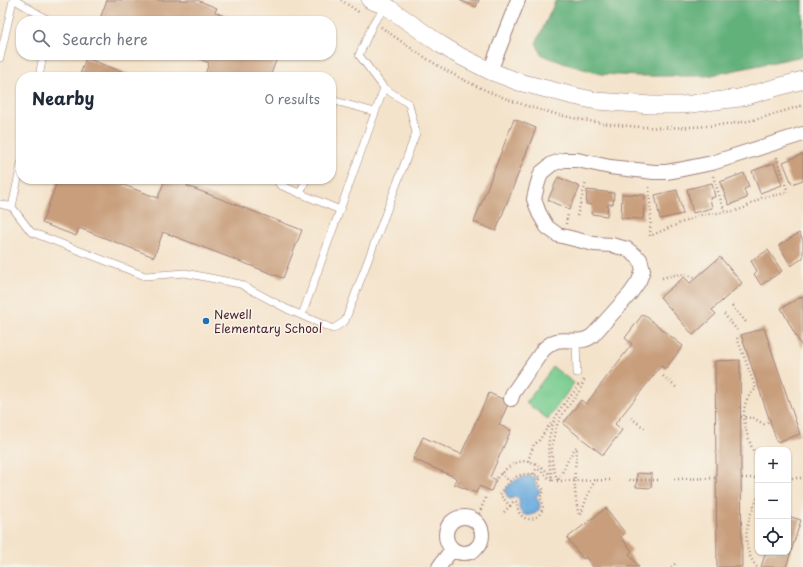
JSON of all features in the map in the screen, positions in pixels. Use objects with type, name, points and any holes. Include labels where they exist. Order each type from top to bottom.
[{"type":"street","points":[[370,0],[385,3],[440,44],[458,55],[490,70],[519,82],[597,101],[651,105],[683,105],[739,98],[803,80]]},
{"type":"street","points":[[490,70],[518,0]]},
{"type":"street","points":[[511,399],[513,393],[548,345],[555,341],[588,339],[630,294],[639,281],[643,270],[640,259],[627,248],[612,244],[594,244],[558,235],[547,227],[539,213],[534,199],[536,186],[541,173],[552,164],[564,160],[591,162],[610,167],[666,172],[712,163],[803,134]]},
{"type":"street","points":[[462,516],[468,516],[476,521],[482,528],[483,534],[480,546],[470,553],[464,554],[452,549],[448,545],[446,533],[451,522],[462,516]]},
{"type":"street","points":[[439,567],[452,549]]},
{"type":"lane","points":[[0,58],[14,0],[41,16]]},
{"type":"lane","points":[[0,204],[12,207],[31,232],[145,276],[184,273],[240,284],[287,309],[333,330],[345,321],[416,133],[409,104],[384,88],[359,55],[374,22],[385,3]]},
{"type":"lane","points":[[40,72],[42,60]]},
{"type":"lane","points":[[302,315],[384,88]]},
{"type":"lane","points":[[336,102],[375,112]]},
{"type":"lane","points":[[12,207],[17,184]]},
{"type":"lane","points":[[279,184],[340,210]]},
{"type":"lane","points":[[300,194],[304,184]]},
{"type":"lane","points":[[576,340],[577,373]]},
{"type":"path","points":[[341,0],[423,57],[468,82],[504,98]]},
{"type":"path","points":[[649,187],[651,213],[650,236],[700,215],[736,211],[763,197],[788,193],[776,155]]},
{"type":"path","points":[[713,176],[725,213]]},
{"type":"path","points":[[577,216],[586,182]]},
{"type":"path","points":[[662,278],[685,274],[695,278]]},
{"type":"path","points":[[732,306],[746,322]]},
{"type":"path","points":[[724,314],[737,330]]},
{"type":"path","points":[[737,338],[756,389],[750,395],[745,404],[743,417],[746,433],[755,455]]},
{"type":"path","points":[[663,376],[678,389]]},
{"type":"path","points":[[553,481],[548,461],[551,430],[560,411],[574,393],[582,378],[586,377],[580,391],[563,413],[553,439],[552,466],[558,481]]},
{"type":"path","points":[[743,417],[753,418],[764,424],[770,420]]},
{"type":"path","points":[[631,418],[648,430]]},
{"type":"path","points":[[528,461],[534,444],[538,442],[554,421]]},
{"type":"path","points":[[558,481],[576,447],[575,481],[579,515],[581,514],[595,480]]},
{"type":"path","points":[[497,478],[508,467],[521,461],[528,461],[541,466],[551,476]]},
{"type":"path","points":[[534,474],[536,469],[540,470],[553,481],[612,480]]},
{"type":"path","points":[[501,473],[509,481]]},
{"type":"path","points":[[504,512],[510,506],[513,502],[515,501],[518,513],[522,517],[533,519],[538,516],[542,511],[543,506],[540,497],[544,490],[538,484],[540,477],[534,474],[518,475],[509,481],[503,488],[500,495],[510,506]]},
{"type":"path","points":[[674,479],[716,478]]},
{"type":"path","points":[[742,478],[755,478]]},
{"type":"path","points":[[791,478],[803,478]]},
{"type":"path","points":[[629,480],[658,480]]},
{"type":"path","points":[[476,521],[486,497]]},
{"type":"path","points":[[755,504],[746,530],[746,539],[750,558],[757,567]]},
{"type":"path","points":[[671,567],[674,564]]},
{"type":"green space","points":[[556,0],[803,0],[803,56],[707,76],[639,76],[601,74],[566,64],[542,55],[536,43]]},
{"type":"green space","points":[[553,367],[574,383],[548,419],[526,403]]},
{"type":"water","points":[[528,476],[537,478],[535,481],[536,487],[540,491],[536,497],[540,504],[539,509],[536,513],[531,515],[521,513],[519,508],[520,500],[515,497],[510,499],[508,498],[505,491],[509,485],[515,481]]},
{"type":"building","points":[[107,0],[197,0],[217,8],[215,12],[225,16],[101,16]]},
{"type":"building","points":[[459,0],[479,0],[476,7]]},
{"type":"building","points":[[85,60],[91,60],[123,72],[81,72]]},
{"type":"building","points":[[202,60],[276,60],[272,72],[206,72],[209,63]]},
{"type":"building","points":[[514,119],[536,128],[496,231],[474,222]]},
{"type":"building","points":[[803,154],[803,180],[792,184],[783,162]]},
{"type":"building","points":[[774,163],[782,185],[760,193],[752,171]]},
{"type":"building","points":[[744,173],[749,187],[744,189],[747,198],[729,205],[720,182]]},
{"type":"building","points":[[558,177],[580,187],[569,210],[548,200]]},
{"type":"building","points":[[712,183],[715,197],[710,198],[712,208],[693,213],[687,189]]},
{"type":"building","name":"Newell Elementary School","points":[[56,184],[121,184],[158,198],[163,184],[188,184],[187,186],[302,230],[283,278],[163,232],[154,257],[79,228],[76,236],[42,223]]},
{"type":"building","points":[[587,190],[614,193],[613,204],[608,204],[607,216],[591,214],[592,205],[586,204]]},
{"type":"building","points":[[677,190],[683,214],[660,219],[655,195]]},
{"type":"building","points":[[622,194],[645,195],[643,219],[621,218]]},
{"type":"building","points":[[799,233],[803,240],[803,258],[791,266],[779,245]]},
{"type":"building","points":[[768,250],[782,271],[761,285],[754,274],[757,271],[751,261]]},
{"type":"building","points":[[720,257],[742,283],[712,310],[716,314],[693,335],[660,297],[684,277],[690,283]]},
{"type":"building","points":[[803,296],[803,349],[781,308]]},
{"type":"building","points":[[643,314],[683,346],[665,369],[661,366],[615,424],[622,430],[603,455],[563,424],[581,400],[586,404],[632,344],[625,338]]},
{"type":"building","points":[[764,328],[800,434],[777,442],[741,335]]},
{"type":"building","points":[[740,360],[742,567],[717,567],[715,361]]},
{"type":"building","points":[[489,393],[509,402],[499,425],[511,430],[490,477],[496,480],[491,491],[479,486],[476,493],[454,484],[457,478],[413,459],[423,437],[461,454]]},
{"type":"building","points":[[637,473],[652,474],[651,488],[636,487]]},
{"type":"building","points":[[606,508],[625,533],[621,537],[632,551],[629,554],[639,567],[593,567],[586,557],[583,559],[567,538]]},
{"type":"building","points":[[791,517],[801,520],[791,551]]},
{"type":"building","points":[[765,555],[790,555],[786,567],[761,567]]},
{"type":"place","name":"Newell Elementary School","points":[[206,321]]}]
